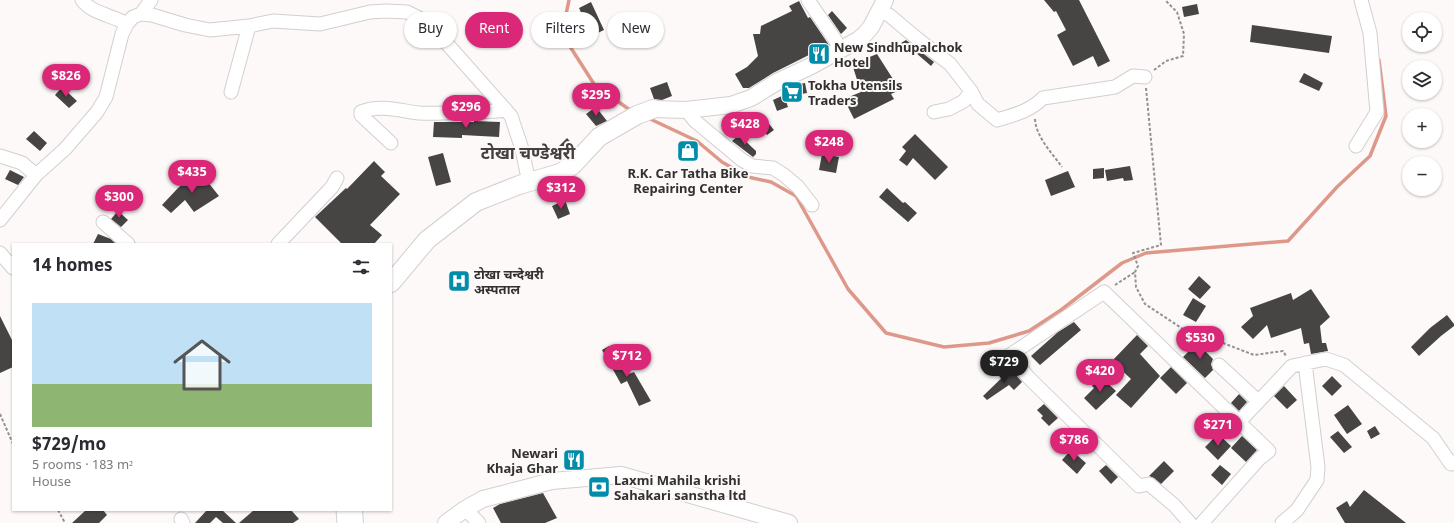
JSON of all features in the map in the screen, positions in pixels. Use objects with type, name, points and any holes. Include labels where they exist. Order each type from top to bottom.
[{"type":"main road","points":[[392,282],[427,240],[476,202],[560,173],[573,165],[599,138],[637,114],[653,109]]},
{"type":"main road","points":[[353,511],[354,523]]},
{"type":"street","points":[[82,0],[85,5],[127,24]]},
{"type":"street","points":[[0,220],[36,175],[65,149],[97,112],[106,97],[122,34],[127,24],[133,18],[141,14],[151,0]]},
{"type":"street","points":[[808,0],[836,41],[840,50]]},
{"type":"street","points":[[1356,146],[1376,112],[1370,33],[1361,0]]},
{"type":"street","points":[[653,109],[686,110],[731,105],[742,102],[858,40],[865,34],[882,5],[889,15],[920,42],[950,64],[971,91],[978,104],[997,120],[1023,112],[1035,106],[1043,98],[1115,87],[1133,76],[1145,77]]},
{"type":"street","points":[[141,14],[152,15],[185,25],[210,30],[249,26],[273,21],[320,24],[370,12],[406,12],[419,18],[434,29],[511,116],[529,183]]},
{"type":"street","points":[[231,92],[249,26]]},
{"type":"street","points":[[934,112],[949,110],[964,101],[971,91]]},
{"type":"street","points":[[391,143],[361,116],[361,112],[368,108],[401,109],[420,113],[485,112],[506,110]]},
{"type":"street","points":[[686,110],[695,121],[742,160],[752,166],[773,168],[784,175],[798,187],[812,205]]},
{"type":"street","points":[[0,156],[22,163],[36,175]]},
{"type":"street","points":[[279,243],[332,187],[337,178]]},
{"type":"street","points":[[103,222],[127,243]]},
{"type":"street","points":[[0,252],[12,267]]},
{"type":"street","points":[[1190,523],[1174,505],[1149,484],[1139,486],[1028,377],[1010,355],[1104,292],[1269,451],[1259,459],[1202,523]]},
{"type":"street","points":[[1239,422],[1258,401],[1298,365],[1326,359],[1344,365],[1433,438],[1451,464],[1454,462]]},
{"type":"street","points":[[1219,364],[1258,401]]},
{"type":"street","points":[[1282,523],[1297,510],[1317,480],[1318,467],[1298,365]]},
{"type":"street","points":[[446,523],[465,509],[483,499],[552,481],[621,475],[789,523]]},
{"type":"street","points":[[465,509],[480,523]]},
{"type":"street","points":[[342,511],[344,523]]},
{"type":"path","points":[[1165,0],[1177,12],[1184,34],[1183,56],[1166,61],[1145,77],[1161,245],[1133,253],[1138,266],[1135,272],[1136,287],[1145,304],[1189,333],[1197,333],[1254,355],[1283,351],[1298,365]]},
{"type":"path","points":[[1035,106],[1036,125],[1040,136],[1062,167]]},
{"type":"path","points":[[1104,292],[1135,272]]},
{"type":"path","points":[[0,414],[12,442]]},
{"type":"path","points":[[59,511],[65,523]]},
{"type":"building","points":[[1044,0],[1079,0],[1110,61],[1098,67],[1093,56],[1073,66],[1057,35],[1066,30],[1056,11],[1054,12]]},
{"type":"building","points":[[799,1],[808,18],[810,17],[829,45],[773,73],[749,88],[743,88],[735,74],[747,67],[758,56],[753,34],[760,34],[761,26],[792,11],[789,6]]},
{"type":"building","points":[[591,2],[596,12],[581,12],[579,8]]},
{"type":"building","points":[[1197,4],[1199,14],[1184,17],[1182,7]]},
{"type":"building","points":[[832,11],[847,28],[841,34],[828,15]]},
{"type":"building","points":[[599,19],[604,30],[599,32]]},
{"type":"building","points":[[1252,25],[1332,36],[1329,53],[1250,42]]},
{"type":"building","points":[[906,40],[934,62],[931,66],[916,53],[913,55],[901,43]]},
{"type":"building","points":[[877,54],[900,90],[891,94],[894,99],[854,119],[844,99],[861,92],[852,64]]},
{"type":"building","points":[[1304,73],[1323,83],[1319,91],[1299,82]]},
{"type":"building","points":[[667,82],[672,96],[662,100],[654,99],[650,88]]},
{"type":"building","points":[[805,83],[807,93],[796,95],[794,85]]},
{"type":"building","points":[[62,87],[77,101],[69,108],[55,95]]},
{"type":"building","points":[[784,95],[788,107],[777,111],[773,100]]},
{"type":"building","points":[[596,107],[607,121],[596,126],[586,114]]},
{"type":"building","points":[[761,114],[774,130],[767,135],[754,119]]},
{"type":"building","points":[[434,122],[500,122],[499,137],[462,135],[462,138],[433,137]]},
{"type":"building","points":[[34,131],[47,143],[40,151],[26,139]]},
{"type":"building","points":[[915,134],[948,167],[935,180],[913,158],[907,166],[899,160],[906,151],[902,147]]},
{"type":"building","points":[[739,135],[756,151],[756,154],[753,157],[732,141]]},
{"type":"building","points":[[567,138],[575,147],[566,156],[558,147]]},
{"type":"building","points":[[443,153],[451,182],[436,186],[428,157]]},
{"type":"building","points":[[822,154],[839,157],[836,173],[819,170]]},
{"type":"building","points":[[374,161],[385,172],[381,176],[400,194],[370,225],[382,235],[375,243],[341,243],[315,217],[346,188],[347,189]]},
{"type":"building","points":[[1130,166],[1133,180],[1124,181],[1123,178],[1107,181],[1105,170]]},
{"type":"building","points":[[1104,168],[1104,178],[1093,179],[1093,169]]},
{"type":"building","points":[[10,170],[24,177],[18,185],[5,179]]},
{"type":"building","points":[[199,171],[219,196],[194,212],[185,200],[171,213],[162,205],[178,188]]},
{"type":"building","points":[[1068,171],[1075,187],[1051,196],[1045,180]]},
{"type":"building","points":[[887,188],[903,203],[905,202],[917,213],[908,222],[879,197]]},
{"type":"building","points":[[565,200],[570,214],[558,219],[552,206]]},
{"type":"building","points":[[118,211],[128,220],[121,227],[111,219]]},
{"type":"building","points":[[98,234],[111,239],[115,243],[94,243]]},
{"type":"building","points":[[1199,276],[1211,287],[1200,299],[1188,289]]},
{"type":"building","points":[[1311,289],[1330,317],[1320,326],[1322,343],[1326,343],[1328,351],[1311,354],[1309,343],[1304,344],[1301,328],[1271,338],[1267,325],[1253,339],[1241,327],[1253,316],[1250,308],[1291,293],[1293,300]]},
{"type":"building","points":[[1193,298],[1206,306],[1196,322],[1183,315]]},
{"type":"building","points":[[1447,315],[1454,326],[1419,356],[1411,347],[1430,328]]},
{"type":"building","points":[[0,316],[12,340],[12,367],[0,373]]},
{"type":"building","points":[[1074,322],[1081,330],[1040,365],[1031,356],[1058,332]]},
{"type":"building","points":[[1137,335],[1148,346],[1140,354],[1160,376],[1131,408],[1116,395],[1131,379],[1112,361]]},
{"type":"building","points":[[1197,343],[1213,359],[1211,364],[1213,370],[1205,378],[1183,357]]},
{"type":"building","points":[[609,346],[626,375],[634,372],[651,401],[639,406],[627,381],[621,384],[602,350]]},
{"type":"building","points":[[1171,367],[1187,383],[1176,394],[1160,378]]},
{"type":"building","points":[[1011,369],[1022,382],[1014,390],[1009,385],[987,400],[983,396]]},
{"type":"building","points":[[1100,376],[1116,391],[1096,410],[1084,398],[1094,388],[1092,386]]},
{"type":"building","points":[[1332,376],[1342,386],[1332,396],[1322,386]]},
{"type":"building","points":[[1284,386],[1297,400],[1287,409],[1274,396]]},
{"type":"building","points":[[1239,394],[1247,402],[1239,411],[1231,403]]},
{"type":"building","points":[[1044,404],[1058,418],[1049,426],[1041,418],[1043,416],[1037,410]]},
{"type":"building","points":[[1348,405],[1362,424],[1347,434],[1334,415]]},
{"type":"building","points":[[1375,426],[1380,434],[1371,439],[1367,431]]},
{"type":"building","points":[[1338,431],[1352,447],[1344,453],[1330,437]]},
{"type":"building","points":[[1218,434],[1231,446],[1218,460],[1205,447]]},
{"type":"building","points":[[1242,436],[1257,450],[1246,462],[1231,448]]},
{"type":"building","points":[[1071,450],[1086,463],[1077,474],[1062,460]]},
{"type":"building","points":[[1164,461],[1174,471],[1161,484],[1149,476]]},
{"type":"building","points":[[1106,465],[1118,477],[1111,484],[1099,471]]},
{"type":"building","points":[[1220,465],[1231,474],[1222,485],[1211,475]]},
{"type":"building","points":[[1364,490],[1406,523],[1345,523],[1336,508],[1347,501],[1350,507]]},
{"type":"building","points":[[543,493],[557,518],[545,523],[501,523],[493,508],[500,504]]},
{"type":"building","points":[[85,511],[104,511],[107,515],[99,523],[72,523]]},
{"type":"building","points":[[206,511],[223,511],[236,523],[223,523],[216,517],[210,523],[195,523]]},
{"type":"building","points":[[253,511],[292,511],[299,519],[293,523],[239,523]]},
{"type":"waterway","points":[[569,0],[562,34],[594,84],[633,111]]},
{"type":"waterway","points":[[648,118],[697,141],[722,162],[748,177],[771,182],[796,196],[848,289],[886,333],[944,347],[989,343],[1029,331],[1061,310],[1122,263],[1146,253],[1288,241],[1337,187],[1370,156],[1386,116],[1379,60]]},
{"type":"place","name":"New Sindhupalchok Hotel","points":[[819,54]]},
{"type":"place","name":"Tokha Utensils Traders","points":[[792,92]]},
{"type":"place","name":"R.K. Car Tatha Bike Repairing Center","points":[[688,151]]},
{"type":"place","name":"टोखा चन्देश्वरी अस्पताल","points":[[459,281]]},
{"type":"place","name":"Newari Khaja Ghar","points":[[574,460]]},
{"type":"place","name":"Laxmi Mahila krishi Sahakari sanstha ltd","points":[[599,487]]},
{"type":"district","name":"टोखा चण्डेश्वरी","points":[[528,153]]}]
